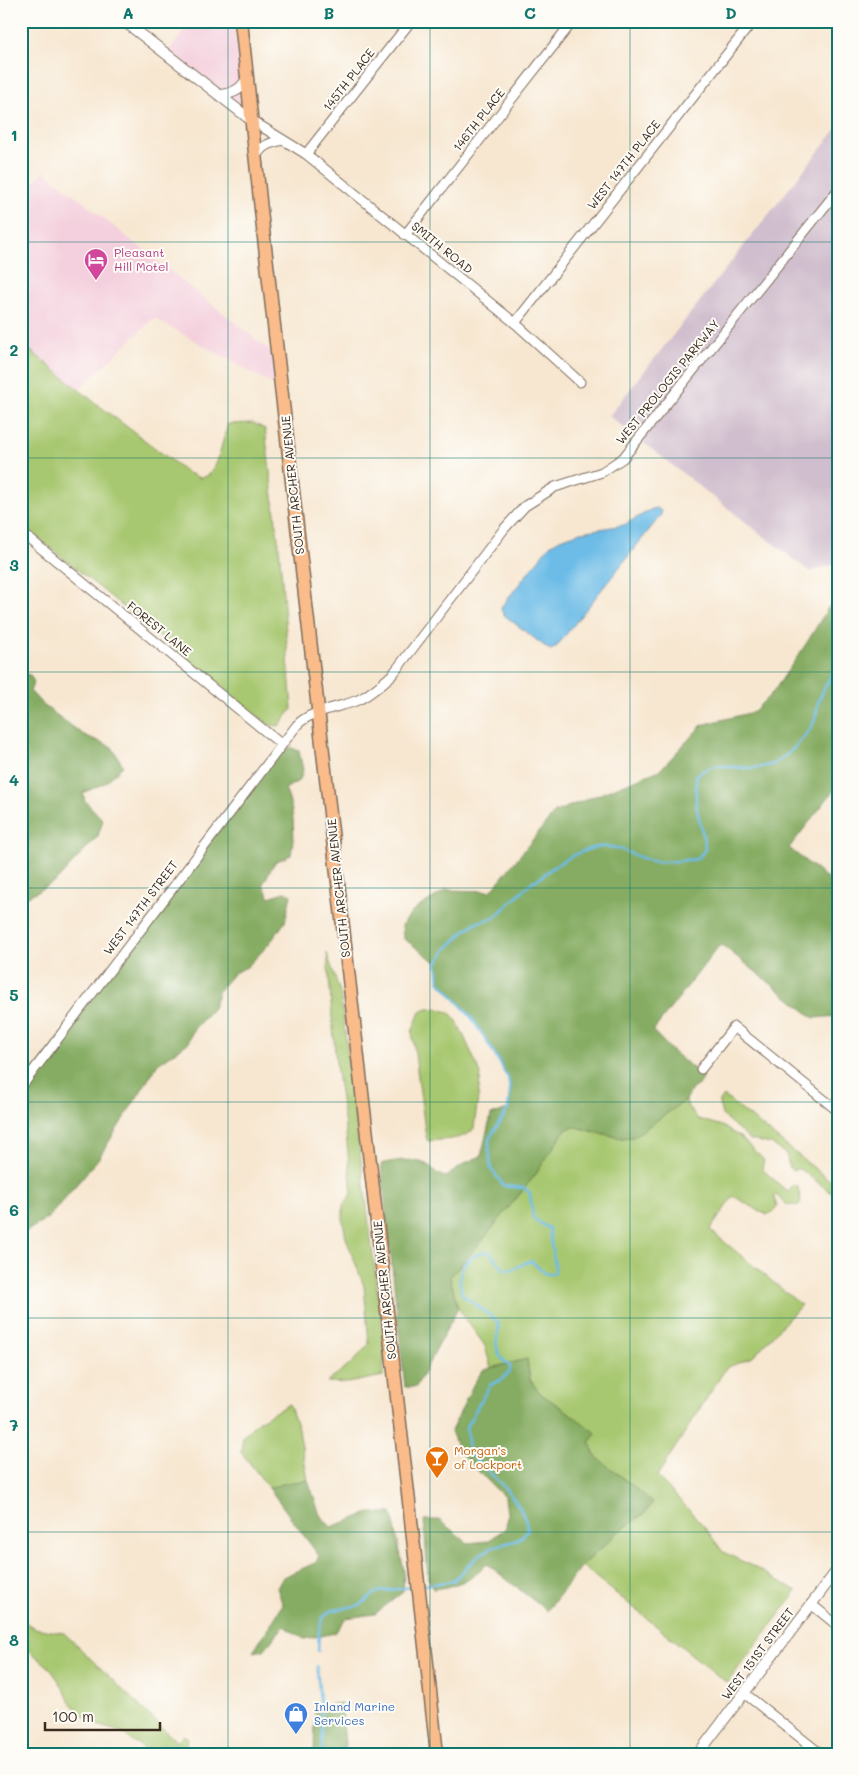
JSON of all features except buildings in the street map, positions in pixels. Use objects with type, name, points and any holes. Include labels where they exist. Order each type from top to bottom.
[{"type":"main road","name":"SOUTH ARCHER AVENUE","points":[[241,21],[255,159],[410,1502],[436,1754]]},
{"type":"street","name":"SMITH ROAD","points":[[124,21],[251,120],[306,154],[516,324],[580,382]]},
{"type":"street","name":"145TH PLACE","points":[[306,154],[412,21]]},
{"type":"street","name":"146TH PLACE","points":[[406,235],[573,21]]},
{"type":"street","name":"WEST 147TH PLACE","points":[[516,324],[753,21]]},
{"type":"street","points":[[220,95],[236,91],[245,83],[246,78]]},
{"type":"street","points":[[255,159],[261,148],[267,144],[283,140]]},
{"type":"street","name":"WEST PROLOGIS PARKWAY","points":[[281,744],[301,721],[360,699],[393,674],[504,529],[525,506],[555,487],[588,477],[610,467],[629,452],[838,190]]},
{"type":"street","name":"FOREST LANE","points":[[21,532],[281,744]]},
{"type":"street","name":"WEST 147TH STREET","points":[[21,1087],[281,744]]},
{"type":"street","points":[[701,1068],[734,1027],[838,1111]]},
{"type":"street","name":"WEST 151ST STREET","points":[[698,1754],[838,1569]]},
{"type":"street","points":[[811,1604],[838,1626]]},
{"type":"street","points":[[744,1693],[821,1754]]},
{"type":"shaded area","points":[[192,21],[234,21],[244,108],[169,51]]},
{"type":"shaded area","points":[[838,127],[838,563],[810,572],[609,416]]},
{"type":"shaded area","points":[[44,171],[273,353],[276,386],[154,318],[79,389],[21,343],[21,197]]},
{"type":"green space","points":[[21,343],[93,401],[188,473],[200,478],[209,475],[217,462],[228,424],[253,423],[265,429],[280,556],[292,709],[279,726],[269,725],[21,524]]},
{"type":"green space","points":[[830,605],[838,608],[838,785],[789,848],[838,887],[838,1016],[814,1018],[722,945],[718,947],[653,1031],[673,1052],[704,1077],[700,1084],[692,1089],[686,1100],[633,1137],[621,1138],[575,1127],[566,1129],[535,1175],[450,1277],[458,1308],[416,1387],[405,1387],[381,1164],[409,1160],[415,1161],[426,1164],[438,1174],[446,1177],[465,1163],[481,1156],[491,1115],[508,1109],[510,1090],[508,1078],[502,1066],[472,1018],[439,981],[437,963],[403,938],[402,925],[414,910],[446,890],[491,891],[555,812],[660,770],[702,725],[753,712],[774,691]]},
{"type":"green space","points":[[21,674],[30,675],[34,682],[30,691],[43,705],[84,735],[112,747],[123,766],[105,783],[83,793],[85,801],[103,820],[98,836],[56,881],[21,900]]},
{"type":"green space","points":[[290,747],[299,751],[303,770],[300,780],[285,789],[291,806],[293,822],[291,855],[275,862],[263,884],[269,897],[285,892],[291,895],[285,922],[269,944],[247,967],[234,973],[219,990],[213,1008],[193,1030],[188,1043],[158,1064],[98,1159],[49,1217],[21,1235],[21,1087],[274,759]]},
{"type":"green space","points":[[327,953],[340,992],[385,1352],[383,1376],[347,1383],[327,1382],[351,1364],[369,1344],[364,1286],[346,1238],[343,1221],[343,1205],[352,1194],[336,1065]]},
{"type":"green space","points":[[437,1008],[450,1013],[457,1021],[481,1074],[474,1128],[460,1137],[428,1141],[412,1032],[420,1012]]},
{"type":"green space","points":[[724,1096],[838,1187],[837,1191],[832,1193],[800,1169],[793,1170],[789,1167],[786,1154],[771,1144],[750,1140],[722,1115],[719,1103]]},
{"type":"green space","points":[[686,1100],[688,1107],[698,1119],[722,1126],[740,1137],[764,1160],[762,1169],[788,1192],[794,1185],[798,1187],[801,1201],[800,1205],[788,1205],[776,1195],[774,1197],[777,1206],[773,1212],[767,1215],[733,1196],[710,1230],[801,1305],[753,1357],[726,1368],[657,1476],[703,1525],[723,1552],[797,1591],[727,1683],[582,1566],[617,1533],[646,1512],[652,1502],[594,1456],[590,1443],[595,1433],[541,1394],[530,1380],[527,1359],[491,1368],[485,1346],[458,1308],[450,1277],[535,1175],[566,1129],[575,1127],[621,1138],[633,1137]]},
{"type":"green space","points":[[527,1359],[530,1380],[541,1394],[596,1433],[590,1443],[595,1456],[653,1502],[646,1512],[617,1533],[582,1566],[547,1611],[487,1564],[468,1580],[447,1587],[433,1589],[428,1578],[424,1520],[439,1520],[468,1543],[488,1541],[506,1528],[505,1498],[459,1452],[451,1431],[474,1383],[483,1370]]},
{"type":"green space","points":[[289,1404],[299,1431],[308,1480],[269,1488],[241,1452],[243,1436],[257,1422]]},
{"type":"green space","points":[[308,1480],[320,1515],[331,1527],[370,1513],[392,1513],[404,1571],[403,1592],[375,1614],[346,1618],[335,1633],[304,1639],[284,1626],[264,1650],[253,1652],[283,1605],[277,1588],[283,1577],[315,1563],[319,1556],[269,1488]]},
{"type":"green space","points":[[21,1619],[34,1628],[64,1633],[177,1742],[183,1735],[188,1738],[184,1754],[151,1754],[121,1732],[100,1726],[86,1719],[73,1706],[49,1667],[21,1644]]},
{"type":"green space","points":[[341,1703],[346,1754],[314,1754],[315,1711],[327,1705]]},
{"type":"water","points":[[657,508],[661,511],[661,515],[556,647],[551,650],[547,648],[504,615],[501,610],[502,606],[550,545],[560,539],[581,532],[624,525]]},
{"type":"waterway","points":[[425,1585],[453,1581],[479,1555],[493,1547],[518,1540],[528,1530],[520,1508],[513,1498],[471,1455],[469,1450],[466,1427],[490,1385],[501,1380],[510,1371],[510,1366],[503,1360],[498,1350],[498,1322],[462,1294],[460,1285],[461,1271],[473,1256],[488,1251],[503,1269],[512,1269],[531,1261],[546,1274],[555,1273],[549,1229],[533,1218],[530,1193],[524,1188],[504,1186],[491,1169],[489,1139],[508,1109],[510,1091],[508,1077],[472,1018],[439,981],[437,963],[447,948],[466,930],[475,923],[494,918],[533,881],[571,856],[593,848],[610,847],[656,862],[697,859],[705,850],[705,844],[696,805],[696,776],[714,766],[747,768],[776,763],[796,746],[812,725],[823,690],[838,662]]},
{"type":"waterway","points":[[318,1651],[322,1619],[330,1611],[360,1605],[378,1592],[411,1587]]},
{"type":"waterway","points":[[317,1667],[322,1725],[321,1754]]},
{"type":"place","name":"Pleasant Hill Motel","points":[[96,281]]},
{"type":"place","name":"Morgan's of Lockport","points":[[437,1479]]},
{"type":"place","name":"Inland Marine Services","points":[[296,1735]]}]
